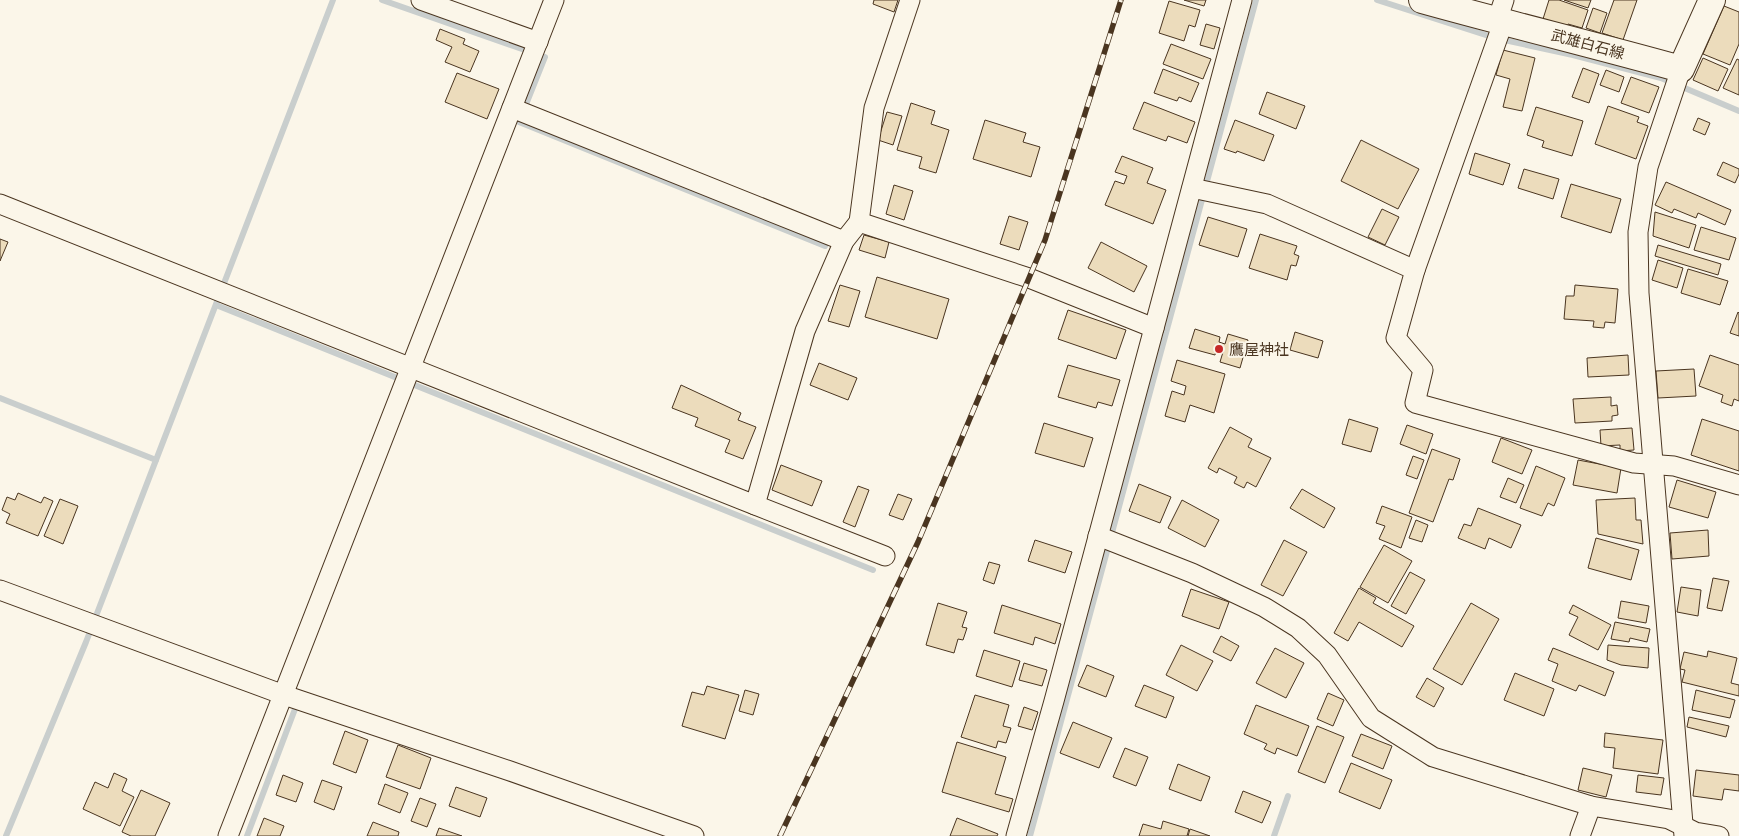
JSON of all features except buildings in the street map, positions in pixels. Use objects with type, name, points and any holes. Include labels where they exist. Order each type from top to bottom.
[{"type":"main road","name":"武雄白石線","points":[[1422,0],[1500,24],[1585,42],[1677,79]]},
{"type":"main road","points":[[1677,79],[1712,0]]},
{"type":"street","points":[[421,0],[535,49]]},
{"type":"street","points":[[228,836],[408,377],[520,111],[535,49],[554,0]]},
{"type":"street","points":[[755,505],[805,331],[844,241],[859,222],[874,108],[910,0]]},
{"type":"street","points":[[1016,836],[1105,539],[1154,328],[1200,190],[1242,0]]},
{"type":"street","points":[[1500,24],[1415,270],[1396,338],[1423,370],[1415,403],[1634,463],[1674,466],[1739,485]]},
{"type":"street","points":[[1677,79],[1648,167],[1638,232],[1639,293],[1684,831]]},
{"type":"street","points":[[520,111],[844,241]]},
{"type":"street","points":[[1200,190],[1267,204],[1415,270]]},
{"type":"street","points":[[0,204],[221,292],[408,377],[755,505],[885,556]]},
{"type":"street","points":[[859,222],[1029,278],[1154,328]]},
{"type":"street","points":[[1105,539],[1192,573],[1264,607],[1298,628],[1327,655],[1371,718],[1434,756],[1590,806],[1669,819],[1684,831],[1719,836]]},
{"type":"street","points":[[0,590],[284,695],[501,768],[694,836]]},
{"type":"street","points":[[1580,836],[1590,806]]},
{"type":"waterway","points":[[6,836],[86,642],[333,0]]},
{"type":"waterway","points":[[382,0],[545,57],[519,122],[825,246]]},
{"type":"waterway","points":[[1030,836],[1256,0]]},
{"type":"waterway","points":[[1377,0],[1495,38],[1573,55],[1661,78],[1739,111]]},
{"type":"waterway","points":[[216,305],[873,570]]},
{"type":"waterway","points":[[0,398],[156,460]]},
{"type":"waterway","points":[[247,836],[295,709]]},
{"type":"waterway","points":[[1274,836],[1288,796]]},
{"type":"railway","points":[[780,836],[918,542],[1045,240],[1121,0]]},
{"type":"place","name":"鷹屋神社","points":[[1219,349]]}]
